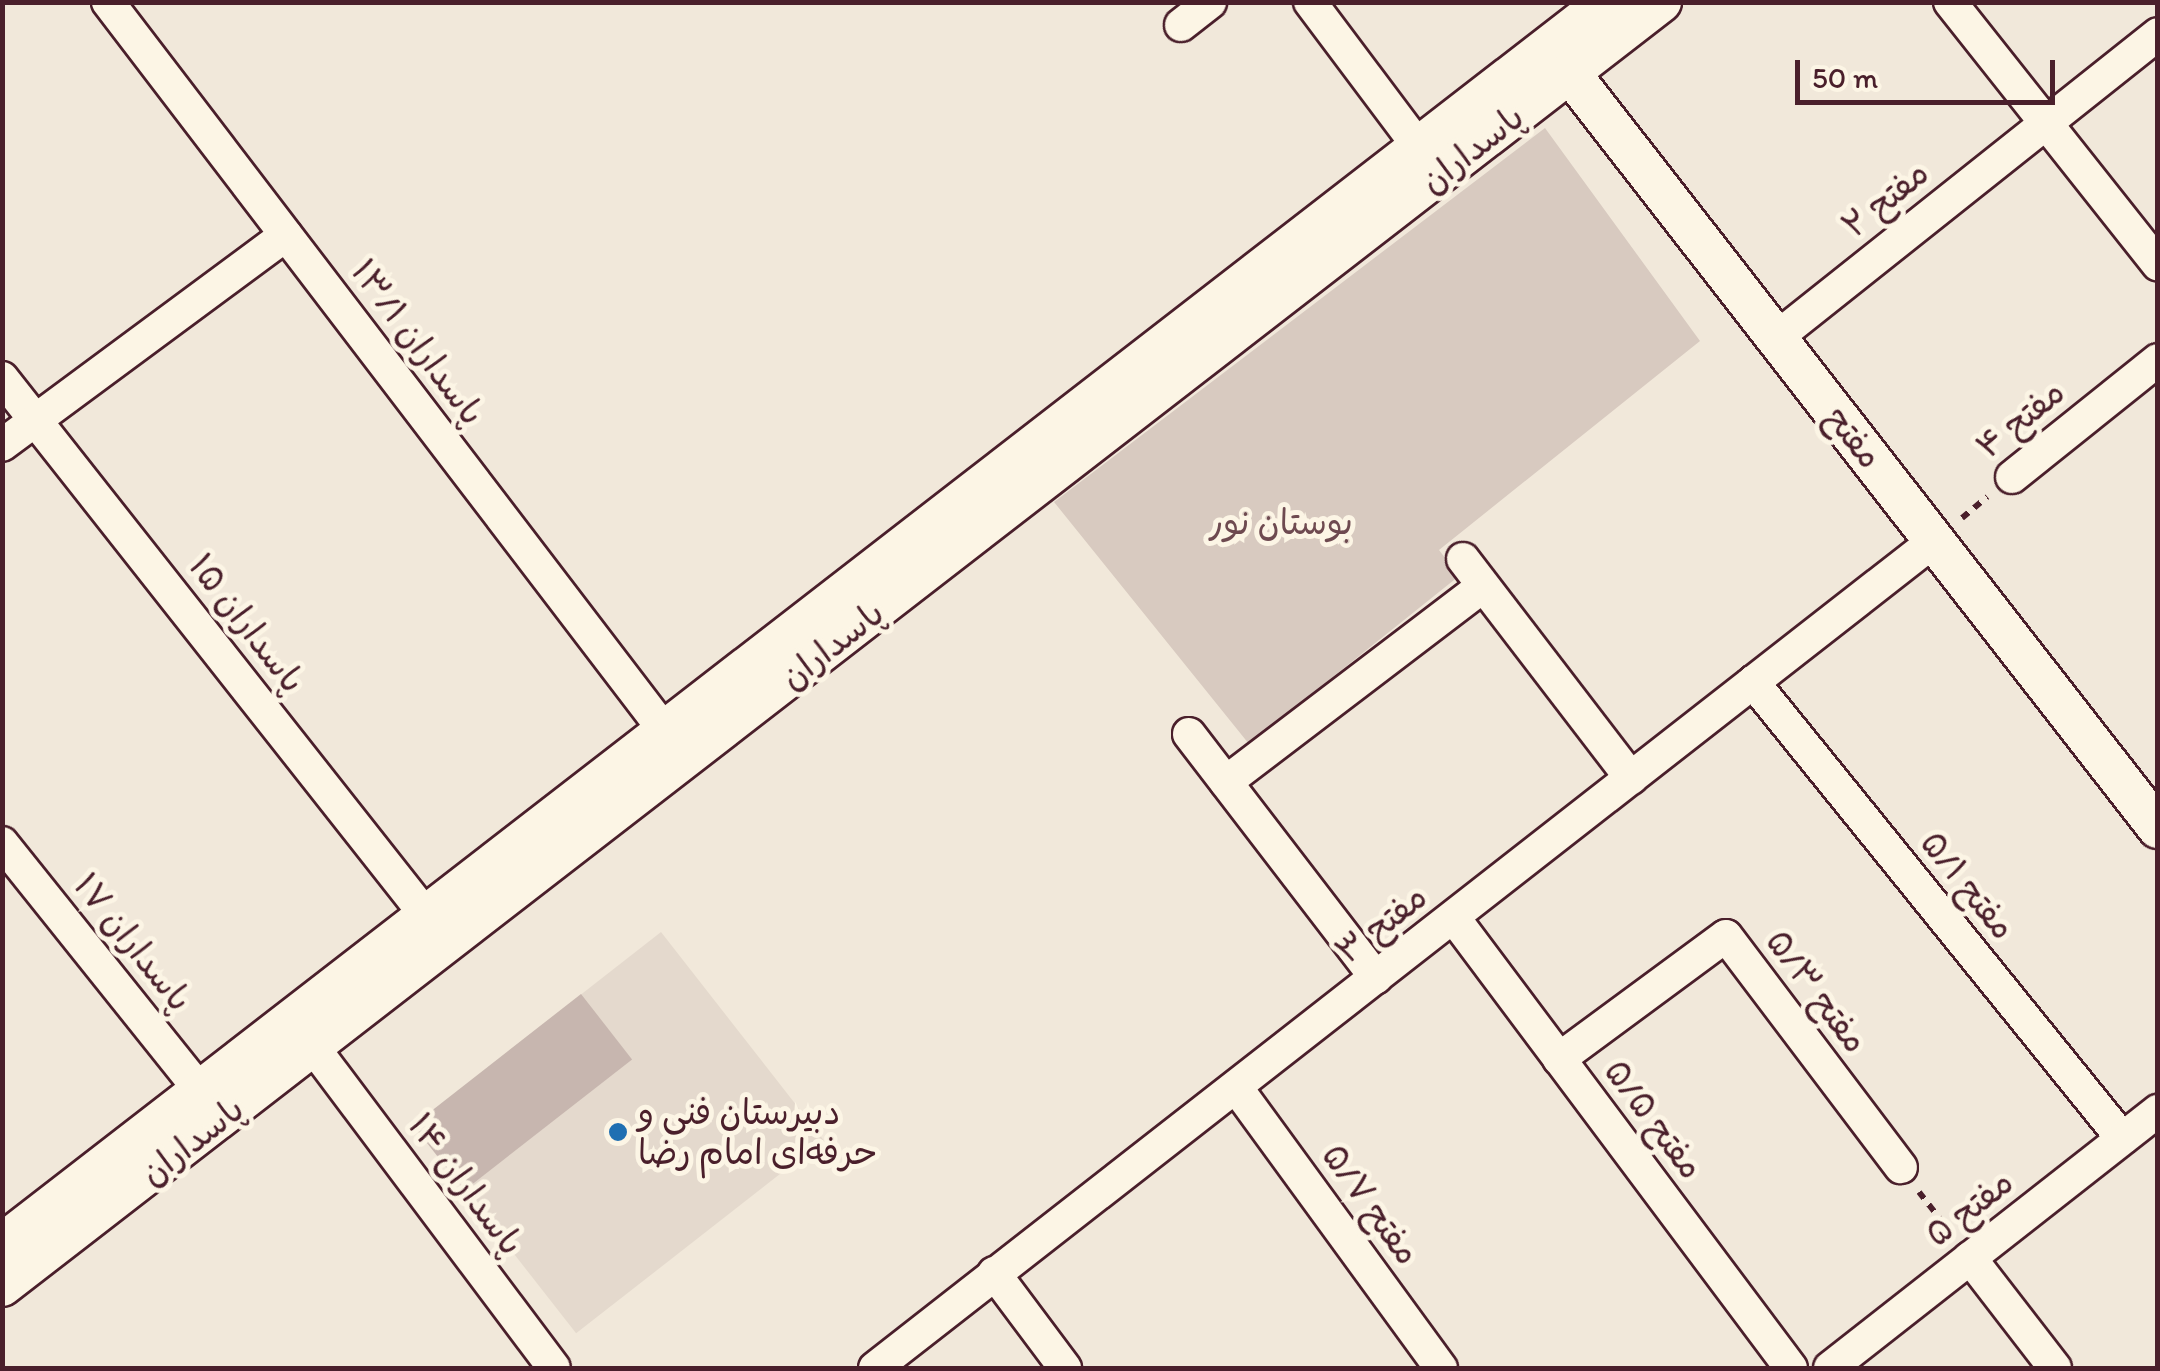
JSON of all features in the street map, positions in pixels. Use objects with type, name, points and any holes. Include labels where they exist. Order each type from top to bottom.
[{"type":"street","name":"پاسداران ۱۳/۱","points":[[108,2],[665,730]]},
{"type":"street","points":[[1181,25],[1210,2]]},
{"type":"street","points":[[1310,2],[1419,147]]},
{"type":"street","name":"پاسداران","points":[[2,1286],[57,1223],[127,1170],[314,1048],[1560,60],[1606,2]]},
{"type":"street","name":"پاسداران","points":[[127,1170],[201,1091],[1419,147],[1661,2]]},
{"type":"street","points":[[1950,2],[2043,124],[2158,264]]},
{"type":"street","name":"مفتح ۲","points":[[1776,338],[2158,34]]},
{"type":"street","name":"مفتح","points":[[1560,60],[2158,828]]},
{"type":"street","points":[[2,445],[286,235]]},
{"type":"street","name":"مفتح ۴","points":[[2012,478],[2158,360]]},
{"type":"street","name":"پاسداران ۱۵","points":[[2,378],[428,918]]},
{"type":"street","name":"مفتح ۳","points":[[876,1368],[1934,540]]},
{"type":"street","points":[[1463,559],[1631,778]]},
{"type":"street","points":[[1226,782],[1483,586]]},
{"type":"street","name":"مفتح ۵/۱","points":[[1753,682],[2122,1138]]},
{"type":"street","points":[[1189,734],[1376,978]]},
{"type":"street","name":"پاسداران ۱۷","points":[[2,843],[201,1091]]},
{"type":"street","name":"مفتح ۵/۵","points":[[1454,918],[1790,1368]]},
{"type":"street","name":"مفتح ۵/۳","points":[[1560,1059],[1726,936],[1900,1167]]},
{"type":"street","name":"پاسداران ۱۴","points":[[314,1048],[554,1368]]},
{"type":"street","name":"مفتح ۵/۷","points":[[1236,1087],[1441,1368]]},
{"type":"street","name":"مفتح ۵","points":[[1830,1368],[2158,1110]]},
{"type":"street","name":"پاسداران","points":[[2,1244],[57,1223]]},
{"type":"street","points":[[1970,1258],[2055,1368]]},
{"type":"street","points":[[994,1273],[1065,1368]]},
{"type":"path","name":"مفتح ۴","points":[[1934,540],[2012,478]]},
{"type":"path","points":[[1900,1167],[1970,1258]]},
{"type":"shaded area","name":"دبیرستان فنی و حرفه‌ای امام رضا","points":[[661,932],[824,1140],[576,1333],[414,1125]]},
{"type":"green space","name":"بوستان نور","points":[[1545,128],[1700,341],[1439,550],[1459,576],[1249,744],[1054,502]]},
{"type":"building","points":[[581,994],[632,1059],[464,1191],[413,1125]]},
{"type":"place","name":"دبیرستان فنی و حرفه‌ای امام رضا","points":[[618,1132]]}]
